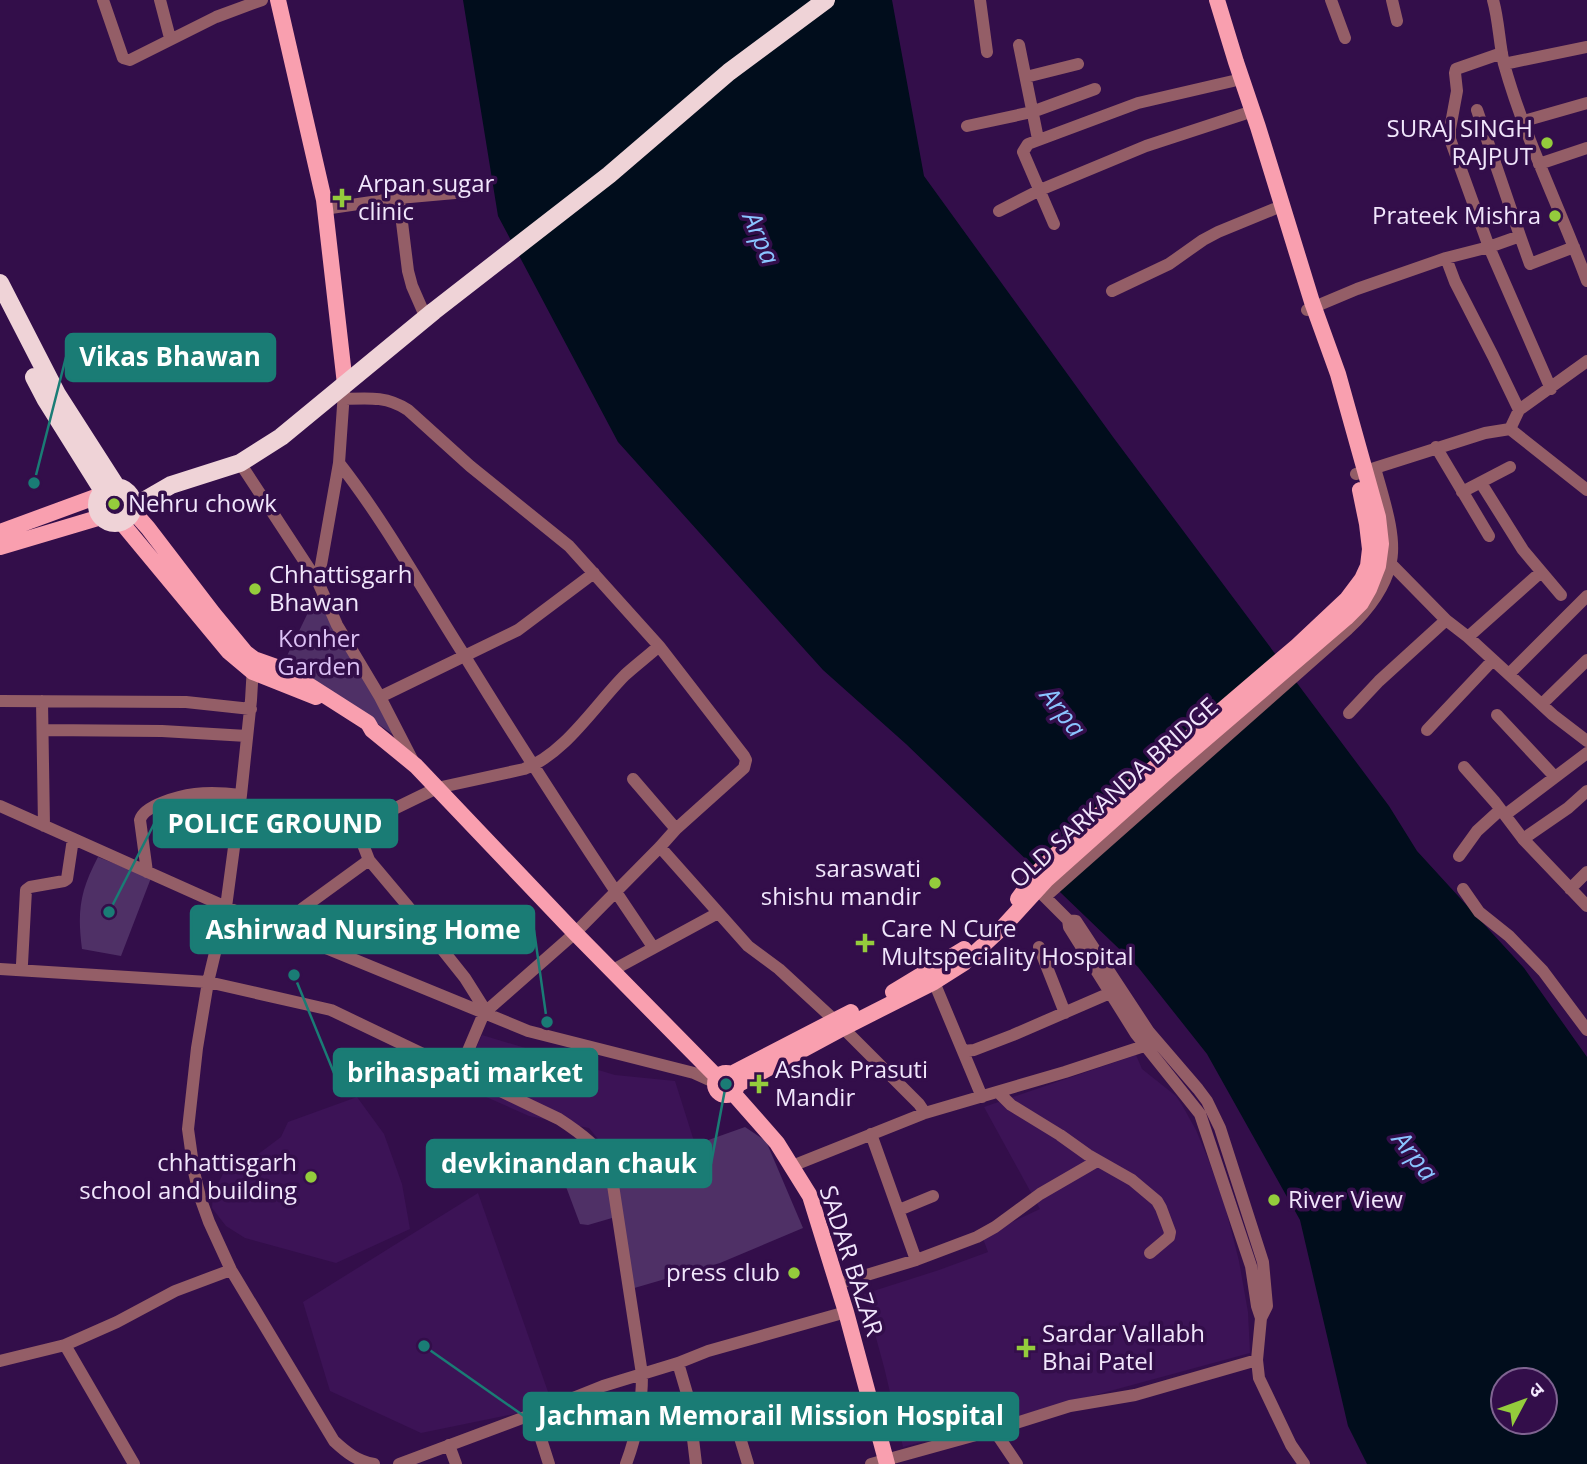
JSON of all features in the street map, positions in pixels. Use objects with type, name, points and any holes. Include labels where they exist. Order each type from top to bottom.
[{"type":"highway","points":[[172,485],[114,523],[101,517],[97,510],[97,503],[110,490],[172,485],[240,463],[281,437],[344,392],[430,315],[608,175],[729,72],[826,0]]},
{"type":"highway","points":[[0,282],[110,490]]},
{"type":"highway","points":[[0,308],[46,400],[110,490],[128,492],[132,499],[129,513]]},
{"type":"main road","points":[[278,0],[324,209],[344,392]]},
{"type":"main road","points":[[1207,0],[1233,81],[1248,113],[1310,309]]},
{"type":"main road","points":[[1217,0],[1274,209],[1310,309]]},
{"type":"main road","name":"OLD SARKANDA BRIDGE","points":[[726,1082],[838,1025],[934,982],[964,963],[1004,926],[1042,885],[1300,650],[1346,618],[1361,603],[1378,566],[1381,544],[1378,517],[1338,374],[1310,309]]},
{"type":"main road","points":[[0,532],[110,490]]},
{"type":"main road","points":[[129,513],[148,528],[212,614],[246,653],[253,666]]},
{"type":"main road","points":[[0,547],[101,517]]},
{"type":"main road","name":"SADAR BAZAR","points":[[253,666],[318,698],[372,730],[416,766],[575,933],[726,1082],[777,1143],[810,1196],[846,1312],[882,1463]]},
{"type":"main road","points":[[838,1025],[975,942],[1042,885]]},
{"type":"street","points":[[103,0],[123,58],[132,60],[170,38],[262,0]]},
{"type":"street","points":[[160,0],[170,38]]},
{"type":"street","points":[[980,0],[987,52]]},
{"type":"street","points":[[1331,0],[1345,38]]},
{"type":"street","points":[[1392,0],[1397,21]]},
{"type":"street","points":[[1493,0],[1503,58],[1524,121],[1587,281]]},
{"type":"street","points":[[1019,45],[1038,139]]},
{"type":"street","points":[[1551,389],[1489,247],[1449,135],[1457,91],[1455,73],[1456,69],[1503,58],[1587,47]]},
{"type":"street","points":[[1026,76],[1078,64]]},
{"type":"street","points":[[1054,224],[1023,152],[1027,145],[1138,103],[1233,81]]},
{"type":"street","points":[[967,126],[1032,112],[1095,89]]},
{"type":"street","points":[[1524,121],[1587,103]]},
{"type":"street","points":[[1477,110],[1530,264],[1587,240]]},
{"type":"street","points":[[999,211],[1040,190],[1146,146],[1248,113]]},
{"type":"street","points":[[1539,164],[1587,148]]},
{"type":"street","points":[[324,209],[455,193]]},
{"type":"street","points":[[399,198],[408,271],[412,286],[430,315]]},
{"type":"street","points":[[1112,291],[1169,264],[1218,232],[1274,209]]},
{"type":"street","points":[[1310,309],[1357,289],[1446,258],[1520,236]]},
{"type":"street","points":[[1446,258],[1455,282],[1518,410]]},
{"type":"street","points":[[1261,1318],[1251,1266],[1200,1114],[1144,1046],[1069,927],[1068,920],[1042,885],[1353,624],[1373,600],[1391,564],[1390,527],[1366,471],[1436,447],[1506,429],[1518,410],[1587,361]]},
{"type":"street","points":[[318,582],[339,463],[344,392],[383,398],[399,404],[569,546],[659,646],[746,760],[744,768],[676,830],[575,933],[484,1013],[459,1072]]},
{"type":"street","points":[[1506,429],[1587,490]]},
{"type":"street","points":[[1436,447],[1489,536]]},
{"type":"street","points":[[240,463],[318,582],[337,625],[380,697],[416,766]]},
{"type":"street","points":[[339,463],[382,521],[465,657],[653,947]]},
{"type":"street","points":[[1462,492],[1510,467]]},
{"type":"street","points":[[1481,483],[1523,550],[1561,595]]},
{"type":"street","points":[[1391,564],[1446,620],[1542,704],[1584,732]]},
{"type":"street","points":[[1468,637],[1541,572]]},
{"type":"street","points":[[380,697],[519,630],[594,573]]},
{"type":"street","points":[[1509,674],[1587,596]]},
{"type":"street","points":[[1349,713],[1446,620]]},
{"type":"street","points":[[237,827],[282,832],[342,819],[355,824],[371,821],[437,788],[534,765],[562,744],[625,675],[659,646]]},
{"type":"street","points":[[1427,730],[1493,660]]},
{"type":"street","points":[[1542,704],[1587,660]]},
{"type":"street","points":[[253,666],[251,709],[226,907],[208,982],[197,1048],[188,1129],[194,1172],[209,1222],[231,1270],[334,1441],[348,1454],[362,1462],[374,1464]]},
{"type":"street","points":[[0,701],[186,702],[251,709]]},
{"type":"street","points":[[41,701],[44,826]]},
{"type":"street","points":[[1497,715],[1555,778]]},
{"type":"street","points":[[43,730],[162,731],[247,736]]},
{"type":"street","points":[[1460,856],[1477,831],[1587,754]]},
{"type":"street","points":[[1464,767],[1523,839],[1587,906]]},
{"type":"street","points":[[633,779],[676,830]]},
{"type":"street","points":[[1523,839],[1568,808],[1587,791]]},
{"type":"street","points":[[147,872],[140,820],[143,813],[160,803],[192,794],[241,795]]},
{"type":"street","points":[[0,806],[226,907],[528,1031],[726,1082]]},
{"type":"street","points":[[355,824],[369,860],[465,978],[484,1013]]},
{"type":"street","points":[[22,964],[26,890],[67,879],[74,839]]},
{"type":"street","points":[[660,847],[748,946],[779,969],[919,1104],[925,1114]]},
{"type":"street","points":[[280,930],[303,908],[369,860]]},
{"type":"street","points":[[1570,889],[1587,872]]},
{"type":"street","points":[[1462,890],[1479,912],[1543,971],[1587,1030]]},
{"type":"street","points":[[613,970],[718,914]]},
{"type":"street","points":[[1068,920],[1076,921],[1142,1022],[1198,1089],[1213,1112],[1263,1262],[1267,1306],[1261,1318],[1257,1360],[1259,1378],[1303,1464]]},
{"type":"street","points":[[1039,947],[1065,1013]]},
{"type":"street","points":[[0,970],[208,982],[331,1010],[559,1119],[586,1139],[607,1162],[612,1177],[642,1374],[638,1421],[626,1464]]},
{"type":"street","points":[[934,982],[982,1097]]},
{"type":"street","points":[[964,1051],[974,1050],[1013,1035],[1110,993]]},
{"type":"street","points":[[792,1166],[925,1114],[1144,1046]]},
{"type":"street","points":[[998,1092],[1010,1105],[1132,1180],[1157,1201],[1170,1232],[1150,1253]]},
{"type":"street","points":[[871,1134],[916,1259]]},
{"type":"street","points":[[837,1284],[916,1259],[987,1232],[1040,1194],[1097,1160]]},
{"type":"street","points":[[898,1210],[933,1196]]},
{"type":"street","points":[[0,1361],[65,1345],[117,1322],[175,1291],[231,1270]]},
{"type":"street","points":[[399,1464],[603,1386],[708,1351],[846,1312]]},
{"type":"street","points":[[65,1345],[134,1464]]},
{"type":"street","points":[[882,1463],[1070,1406],[1135,1395],[1257,1360]]},
{"type":"street","points":[[678,1363],[688,1396],[696,1464]]},
{"type":"street","points":[[533,1414],[549,1464]]},
{"type":"street","points":[[994,1430],[1017,1464]]},
{"type":"street","points":[[738,1431],[748,1464]]},
{"type":"street","points":[[449,1445],[456,1464]]},
{"type":"shaded area","points":[[482,1035],[615,1075],[675,1081],[694,1141],[619,1165],[589,1128],[529,1116],[459,1085]]},
{"type":"shaded area","points":[[1136,1055],[1142,1069],[1176,1096],[1196,1130],[1209,1161],[1225,1206],[1239,1261],[1248,1312],[1250,1353],[903,1447],[864,1294],[988,1252],[982,1236],[1040,1209],[984,1107]]},
{"type":"shaded area","name":"chhattisgarh school and building","points":[[357,1097],[384,1134],[402,1184],[410,1229],[336,1263],[245,1238],[226,1226],[212,1208],[213,1193],[225,1170],[253,1158],[281,1137],[288,1122]]},
{"type":"shaded area","points":[[478,1193],[553,1406],[421,1433],[330,1391],[303,1302]]},
{"type":"green space","name":"Konher Garden","points":[[318,592],[398,738],[284,662]]},
{"type":"green space","points":[[98,857],[151,878],[121,956],[82,949],[81,902],[87,880]]},
{"type":"green space","points":[[745,1127],[766,1141],[803,1228],[720,1263],[631,1289],[612,1218],[588,1225],[580,1224],[565,1184],[658,1158]]},
{"type":"water","name":"Arpa","points":[[463,0],[892,0],[924,176],[1113,437],[1389,806],[1417,851],[1524,968],[1587,1057],[1587,1464],[1367,1464],[1348,1426],[1300,1220],[1207,1054],[1138,967],[906,744],[823,670],[618,442],[498,216]]},
{"type":"place","name":"SURAJ SINGH RAJPUT","points":[[1547,143]]},
{"type":"place","name":"Arpan sugar clinic","points":[[342,198]]},
{"type":"place","name":"Prateek Mishra","points":[[1555,216]]},
{"type":"place","name":"Vikas Bhawan","points":[[34,483]]},
{"type":"place","name":"Nehru chowk","points":[[114,504]]},
{"type":"place","name":"Chhattisgarh Bhawan","points":[[255,589]]},
{"type":"place","name":"saraswati shishu mandir","points":[[935,883]]},
{"type":"place","name":"POLICE GROUND","points":[[109,912]]},
{"type":"place","name":"Care N Cure Multspeciality Hospital","points":[[865,943]]},
{"type":"place","name":"brihaspati market","points":[[294,975]]},
{"type":"place","name":"Ashirwad Nursing Home","points":[[547,1022]]},
{"type":"place","name":"devkinandan chauk","points":[[726,1084]]},
{"type":"place","name":"Ashok Prasuti Mandir","points":[[759,1084]]},
{"type":"place","name":"chhattisgarh school and building","points":[[311,1177]]},
{"type":"place","name":"River View","points":[[1274,1200]]},
{"type":"place","name":"press club","points":[[794,1273]]},
{"type":"place","name":"Jachman Memorail Mission Hospital","points":[[424,1346]]},
{"type":"place","name":"Sardar Vallabh Bhai Patel","points":[[1026,1348]]}]
